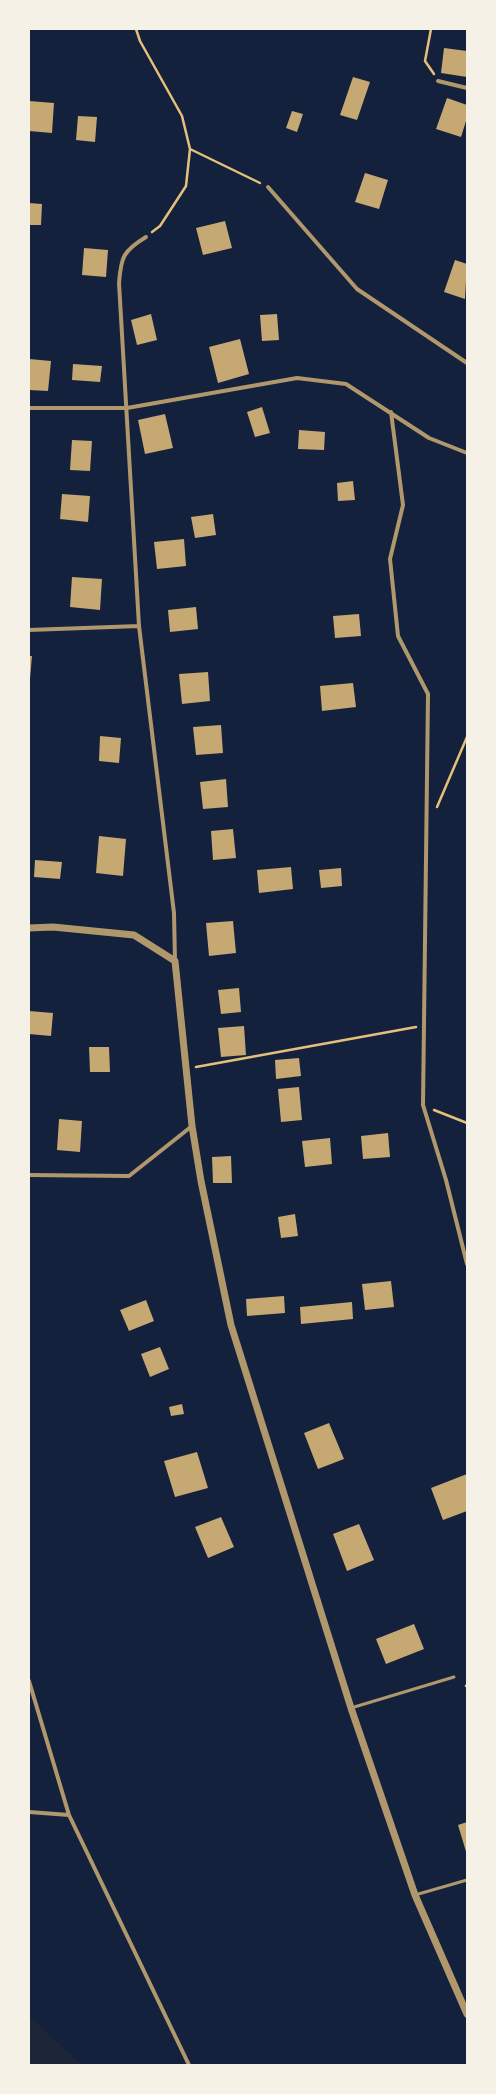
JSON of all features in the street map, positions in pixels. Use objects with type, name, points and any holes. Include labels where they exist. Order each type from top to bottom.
[{"type":"street","points":[[438,81],[467,88]]},
{"type":"street","points":[[268,187],[357,289],[467,363]]},
{"type":"street","points":[[146,237],[130,247],[120,263],[119,283],[139,626],[174,913],[175,961],[192,1126],[201,1181],[232,1326],[351,1708],[415,1895],[467,2014]]},
{"type":"street","points":[[29,408],[127,408],[297,378],[346,384],[429,438],[467,453]]},
{"type":"street","points":[[391,412],[403,506],[390,559],[398,636],[428,694],[423,1105],[446,1180],[467,1264]]},
{"type":"street","points":[[29,630],[139,626]]},
{"type":"street","points":[[29,928],[53,927],[134,936],[175,961]]},
{"type":"street","points":[[29,1175],[129,1176],[192,1126]]},
{"type":"street","points":[[29,1681],[69,1815],[189,2065]]},
{"type":"street","points":[[29,1812],[69,1815]]},
{"type":"lane","points":[[351,1708],[454,1677]]},
{"type":"lane","points":[[415,1895],[467,1880]]},
{"type":"path","points":[[136,29],[140,40],[182,116],[190,148],[186,186],[160,226],[146,237]]},
{"type":"path","points":[[431,29],[426,61],[438,81]]},
{"type":"path","points":[[190,148],[268,187]]},
{"type":"path","points":[[436,808],[467,738]]},
{"type":"path","points":[[186,1069],[424,1026]]},
{"type":"path","points":[[423,1105],[467,1123]]},
{"type":"shaded area","points":[[29,2016],[82,2065],[29,2065]]},
{"type":"building","points":[[444,48],[467,51],[467,77],[441,73]]},
{"type":"building","points":[[353,77],[370,82],[357,120],[340,115]]},
{"type":"building","points":[[447,98],[467,105],[467,118],[461,137],[436,129]]},
{"type":"building","points":[[29,101],[54,103],[52,133],[29,131]]},
{"type":"building","points":[[292,111],[303,114],[297,132],[286,128]]},
{"type":"building","points":[[78,116],[97,117],[95,142],[76,140]]},
{"type":"building","points":[[365,173],[388,180],[379,209],[355,202]]},
{"type":"building","points":[[29,203],[42,204],[41,225],[29,225]]},
{"type":"building","points":[[225,221],[232,248],[203,255],[196,228]]},
{"type":"building","points":[[84,248],[108,250],[106,277],[82,275]]},
{"type":"building","points":[[455,260],[467,264],[465,299],[444,292]]},
{"type":"building","points":[[151,314],[157,340],[137,345],[131,320]]},
{"type":"building","points":[[277,314],[279,340],[262,341],[260,315]]},
{"type":"building","points":[[240,339],[249,374],[218,383],[209,347]]},
{"type":"building","points":[[29,359],[51,361],[48,391],[29,390]]},
{"type":"building","points":[[73,364],[102,366],[100,382],[72,380]]},
{"type":"building","points":[[262,407],[270,433],[255,437],[247,412]]},
{"type":"building","points":[[165,414],[173,448],[145,454],[138,420]]},
{"type":"building","points":[[299,430],[325,432],[324,450],[298,449]]},
{"type":"building","points":[[72,440],[92,441],[90,471],[70,470]]},
{"type":"building","points":[[353,481],[355,500],[338,501],[337,483]]},
{"type":"building","points":[[62,494],[90,496],[88,522],[60,519]]},
{"type":"building","points":[[213,514],[216,535],[195,538],[191,517]]},
{"type":"building","points":[[184,539],[186,566],[157,569],[154,542]]},
{"type":"building","points":[[72,577],[102,579],[100,610],[70,607]]},
{"type":"building","points":[[196,607],[198,629],[170,632],[168,610]]},
{"type":"building","points":[[359,614],[361,636],[335,638],[333,616]]},
{"type":"building","points":[[29,656],[32,656],[30,679],[29,679]]},
{"type":"building","points":[[208,672],[210,701],[182,704],[179,674]]},
{"type":"building","points":[[353,683],[356,707],[322,711],[320,686]]},
{"type":"building","points":[[221,725],[223,753],[196,755],[193,727]]},
{"type":"building","points":[[100,736],[121,738],[119,763],[99,761]]},
{"type":"building","points":[[226,779],[228,807],[203,809],[200,782]]},
{"type":"building","points":[[233,829],[236,858],[213,860],[211,831]]},
{"type":"building","points":[[99,836],[126,839],[123,876],[96,873]]},
{"type":"building","points":[[35,860],[62,862],[60,879],[34,877]]},
{"type":"building","points":[[291,867],[293,889],[259,893],[257,870]]},
{"type":"building","points":[[341,868],[342,886],[321,888],[319,870]]},
{"type":"building","points":[[233,921],[236,953],[209,956],[206,923]]},
{"type":"building","points":[[239,988],[241,1012],[221,1014],[218,990]]},
{"type":"building","points":[[29,1011],[53,1013],[51,1036],[29,1034]]},
{"type":"building","points":[[244,1026],[246,1055],[221,1057],[218,1028]]},
{"type":"building","points":[[89,1047],[109,1047],[110,1072],[90,1072]]},
{"type":"building","points":[[299,1058],[301,1076],[276,1079],[275,1060]]},
{"type":"building","points":[[299,1087],[302,1120],[281,1122],[278,1089]]},
{"type":"building","points":[[59,1119],[82,1121],[80,1152],[57,1150]]},
{"type":"building","points":[[388,1133],[390,1157],[363,1159],[361,1136]]},
{"type":"building","points":[[330,1138],[332,1164],[305,1167],[302,1141]]},
{"type":"building","points":[[231,1156],[232,1183],[213,1183],[212,1157]]},
{"type":"building","points":[[295,1214],[298,1236],[281,1238],[278,1217]]},
{"type":"building","points":[[391,1281],[394,1307],[365,1310],[362,1284]]},
{"type":"building","points":[[284,1296],[285,1313],[247,1316],[246,1299]]},
{"type":"building","points":[[146,1300],[154,1321],[129,1331],[120,1310]]},
{"type":"building","points":[[352,1302],[353,1319],[301,1324],[300,1307]]},
{"type":"building","points":[[160,1347],[169,1369],[150,1377],[141,1354]]},
{"type":"building","points":[[182,1404],[184,1414],[171,1416],[169,1407]]},
{"type":"building","points":[[329,1423],[344,1459],[318,1469],[304,1433]]},
{"type":"building","points":[[197,1452],[208,1488],[175,1497],[164,1461]]},
{"type":"building","points":[[467,1474],[467,1511],[443,1520],[431,1488]]},
{"type":"building","points":[[221,1517],[234,1547],[208,1558],[195,1527]]},
{"type":"building","points":[[359,1524],[374,1560],[347,1571],[333,1534]]},
{"type":"building","points":[[414,1624],[424,1649],[386,1664],[376,1639]]},
{"type":"building","points":[[467,1822],[467,1855],[458,1825]]}]
